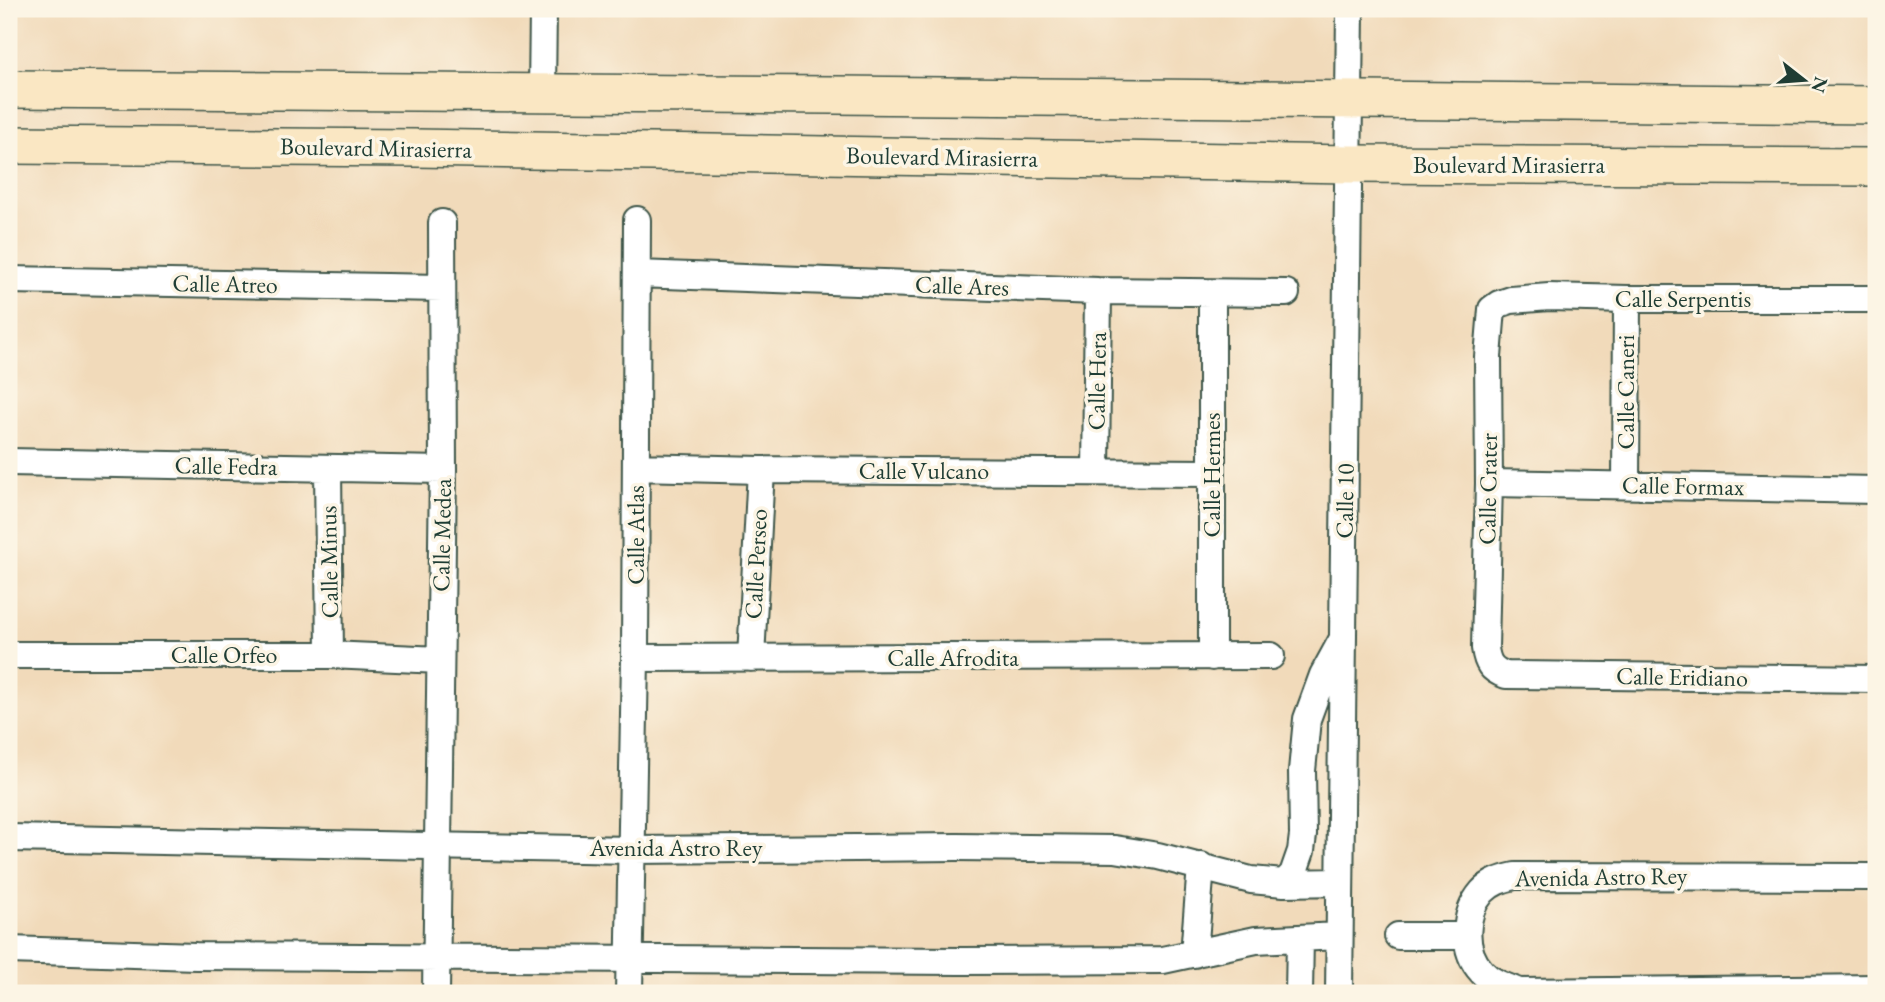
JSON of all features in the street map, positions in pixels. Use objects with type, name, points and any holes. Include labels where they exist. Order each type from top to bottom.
[{"type":"main road","points":[[9,89],[1876,106]]},
{"type":"main road","name":"Boulevard Mirasierra","points":[[9,145],[416,148],[1349,164],[1876,167]]},
{"type":"street","points":[[542,92],[543,9]]},
{"type":"street","name":"Calle 10","points":[[1339,993],[1350,9]]},
{"type":"street","name":"Calle Atlas","points":[[629,993],[637,467],[637,220]]},
{"type":"street","name":"Calle Medea","points":[[436,993],[443,470],[442,223]]},
{"type":"street","name":"Calle Ares","points":[[638,274],[1098,291],[1286,293]]},
{"type":"street","name":"Calle Atreo","points":[[9,280],[442,288]]},
{"type":"street","name":"Calle Hera","points":[[1096,471],[1098,291]]},
{"type":"street","name":"Calle Hermes","points":[[1212,293],[1212,657]]},
{"type":"street","name":"Calle Serpentis","points":[[1492,309],[1511,300],[1549,297],[1876,299]]},
{"type":"street","name":"Calle Caneri","points":[[1626,485],[1627,299]]},
{"type":"street","name":"Calle Crater","points":[[1490,667],[1485,648],[1489,483],[1488,357],[1492,309]]},
{"type":"street","name":"Calle Fedra","points":[[9,462],[443,470]]},
{"type":"street","name":"Calle Vulcano","points":[[637,467],[1212,473]]},
{"type":"street","name":"Calle Minus","points":[[328,468],[330,655]]},
{"type":"street","name":"Calle Perseo","points":[[751,658],[761,470]]},
{"type":"street","name":"Calle Formax","points":[[1489,483],[1876,491]]},
{"type":"street","points":[[1284,883],[1293,874],[1301,851],[1302,771],[1307,719],[1323,675],[1343,638]]},
{"type":"street","name":"Calle Orfeo","points":[[9,655],[330,655],[440,660]]},
{"type":"street","name":"Calle Afrodita","points":[[635,658],[1271,656]]},
{"type":"street","name":"Calle Eridiano","points":[[1490,667],[1506,675],[1521,676],[1876,679]]},
{"type":"street","name":"Avenida Astro Rey","points":[[9,838],[633,850],[1104,848],[1158,856],[1251,880],[1284,883],[1340,882]]},
{"type":"street","points":[[1194,954],[1201,866]]},
{"type":"street","name":"Avenida Astro Rey","points":[[1467,936],[1470,912],[1481,893],[1498,880],[1515,876],[1876,877]]},
{"type":"street","points":[[9,950],[196,956],[1163,960],[1256,940],[1339,936]]},
{"type":"street","points":[[1398,936],[1467,936],[1471,956],[1482,972],[1499,985],[1520,992],[1876,988]]},
{"type":"street","points":[[1299,993],[1300,938]]}]
